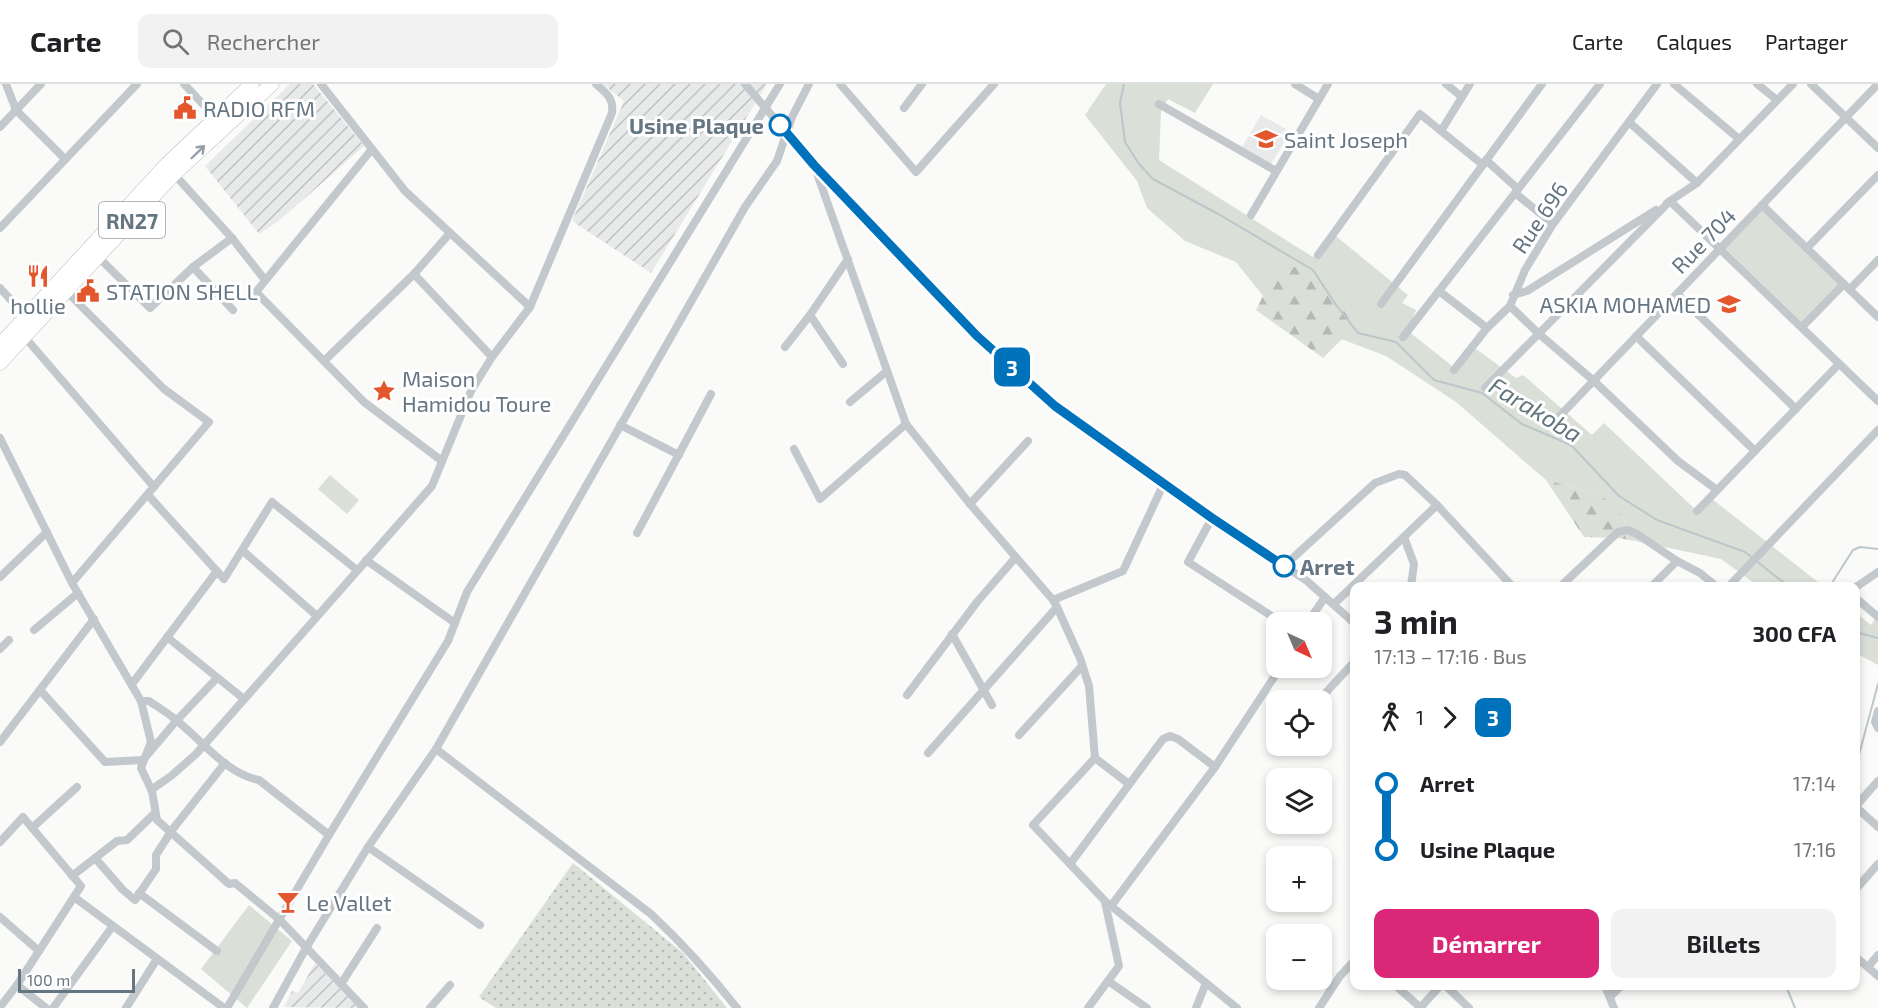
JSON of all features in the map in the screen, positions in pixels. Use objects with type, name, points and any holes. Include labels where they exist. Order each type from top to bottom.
[{"type":"main road","name":"RN27","points":[[93,252],[167,164],[252,84]]},
{"type":"main road","name":"RN27","points":[[0,363],[26,327],[93,252],[272,84]]},
{"type":"main road","name":"RN27","points":[[0,345],[26,327]]},
{"type":"street","points":[[6,84],[16,110],[65,159]]},
{"type":"street","points":[[0,127],[41,84]]},
{"type":"street","points":[[0,228],[136,84]]},
{"type":"street","points":[[184,84],[216,118]]},
{"type":"street","points":[[321,84],[405,191],[530,307]]},
{"type":"street","points":[[151,790],[171,776],[204,745],[432,486],[471,391],[492,357],[530,307],[612,113],[613,105],[610,96],[596,84]]},
{"type":"street","points":[[745,84],[777,120],[786,135],[977,336],[1055,406],[1212,518],[1307,581],[1350,619]]},
{"type":"street","points":[[74,897],[112,927],[226,1008],[448,641],[467,592],[780,84]]},
{"type":"street","points":[[273,1008],[306,948],[368,847],[436,749],[745,207],[777,161],[792,117],[809,84]]},
{"type":"street","points":[[904,108],[922,84]]},
{"type":"street","points":[[844,86],[916,172],[994,84]]},
{"type":"street","points":[[1295,84],[1319,99]]},
{"type":"street","points":[[1251,215],[1328,84]]},
{"type":"street","points":[[1446,84],[1462,97]]},
{"type":"street","points":[[1441,131],[1470,84]]},
{"type":"street","points":[[1381,304],[1542,84]]},
{"type":"street","points":[[1403,336],[1600,84]]},
{"type":"street","name":"Rue 696","points":[[1510,306],[1525,270],[1553,224],[1657,84]]},
{"type":"street","points":[[1674,84],[1739,139]]},
{"type":"street","points":[[1757,84],[1777,100]]},
{"type":"street","points":[[1513,295],[1527,291],[1697,183],[1792,84]]},
{"type":"street","points":[[1811,84],[1878,148]]},
{"type":"street","name":"Rue 704","points":[[1554,422],[1878,84]]},
{"type":"street","points":[[1159,104],[1276,171]]},
{"type":"street","points":[[1318,255],[1420,114],[1484,163],[1553,224]]},
{"type":"street","points":[[1629,122],[1697,183]]},
{"type":"street","points":[[372,149],[256,292],[364,402],[442,461]]},
{"type":"street","points":[[814,165],[906,423],[970,504],[1055,603],[1089,686],[1095,758],[1033,825],[1108,903],[1237,1008]]},
{"type":"street","points":[[174,174],[232,238],[265,280]]},
{"type":"street","points":[[1807,248],[1878,175]]},
{"type":"street","points":[[1670,201],[1878,401]]},
{"type":"street","points":[[1485,388],[1670,201]]},
{"type":"street","points":[[1762,205],[1878,317]]},
{"type":"street","points":[[324,361],[414,274],[450,233]]},
{"type":"street","points":[[93,252],[150,308],[193,267],[232,238]]},
{"type":"street","points":[[784,346],[810,315],[848,259]]},
{"type":"street","points":[[1802,327],[1878,260]]},
{"type":"street","points":[[193,267],[233,310]]},
{"type":"street","points":[[414,274],[492,357]]},
{"type":"street","points":[[61,286],[164,389],[209,422],[72,583]]},
{"type":"street","points":[[0,288],[26,327],[154,487]]},
{"type":"street","points":[[1438,291],[1487,328]]},
{"type":"street","points":[[1677,294],[1796,409]]},
{"type":"street","points":[[1454,370],[1487,328],[1510,306],[1594,381],[1678,461],[1718,490]]},
{"type":"street","points":[[810,315],[843,364]]},
{"type":"street","points":[[1636,336],[1755,451]]},
{"type":"street","points":[[1697,511],[1839,364]]},
{"type":"street","points":[[850,402],[887,371]]},
{"type":"street","points":[[637,532],[711,394]]},
{"type":"street","points":[[794,449],[820,499],[906,423]]},
{"type":"street","points":[[620,425],[679,455]]},
{"type":"street","points":[[1733,582],[1878,430]]},
{"type":"street","points":[[0,438],[72,583],[141,701],[151,742],[141,768],[151,790],[157,820],[229,884],[235,883],[280,921],[364,1008]]},
{"type":"street","points":[[970,504],[1028,441]]},
{"type":"street","points":[[1284,566],[1375,483],[1399,474],[1405,475],[1437,505],[1508,582]]},
{"type":"street","points":[[927,753],[1055,603],[1123,571],[1164,483]]},
{"type":"street","points":[[148,495],[224,579],[272,502],[357,570]]},
{"type":"street","points":[[1357,582],[1437,505]]},
{"type":"street","points":[[1212,518],[1188,562],[1266,612]]},
{"type":"street","points":[[1566,582],[1618,532],[1623,530],[1637,534],[1711,582]]},
{"type":"street","points":[[0,577],[47,532]]},
{"type":"street","points":[[1404,537],[1414,564],[1412,582]]},
{"type":"street","points":[[243,551],[316,616]]},
{"type":"street","points":[[907,695],[952,634],[1016,558]]},
{"type":"street","points":[[366,560],[454,623]]},
{"type":"street","points":[[1656,582],[1677,561]]},
{"type":"street","points":[[132,684],[217,571]]},
{"type":"street","points":[[1860,584],[1878,572]]},
{"type":"street","points":[[1334,604],[1350,589]]},
{"type":"street","points":[[34,630],[78,593]]},
{"type":"street","points":[[1315,612],[1325,597]]},
{"type":"street","points":[[1860,601],[1878,617]]},
{"type":"street","points":[[0,742],[94,619]]},
{"type":"street","points":[[952,634],[992,705]]},
{"type":"street","points":[[167,637],[244,699]]},
{"type":"street","points":[[0,649],[9,640]]},
{"type":"street","points":[[1019,735],[1082,666]]},
{"type":"street","points":[[1328,690],[1350,666]]},
{"type":"street","points":[[40,690],[105,762],[143,760],[177,720],[218,678]]},
{"type":"street","points":[[1088,1008],[1119,966],[1108,903],[1215,767],[1273,678]]},
{"type":"street","points":[[141,701],[149,701],[177,720],[225,763],[246,777],[259,780],[329,835]]},
{"type":"street","points":[[1878,711],[1875,722],[1878,728]]},
{"type":"street","points":[[1070,864],[1162,739],[1170,736],[1178,739],[1215,767]]},
{"type":"street","points":[[436,749],[651,914],[696,958],[737,1008]]},
{"type":"street","points":[[1095,758],[1129,784]]},
{"type":"street","points":[[95,858],[135,900],[156,869],[156,855],[170,833],[225,763]]},
{"type":"street","points":[[1860,802],[1878,780]]},
{"type":"street","points":[[32,828],[77,787]]},
{"type":"street","points":[[1860,810],[1878,826]]},
{"type":"street","points":[[72,876],[117,841],[127,840],[155,813]]},
{"type":"street","points":[[0,842],[23,817],[81,886],[17,985],[0,1007]]},
{"type":"street","points":[[368,847],[480,925]]},
{"type":"street","points":[[1860,884],[1878,864]]},
{"type":"street","points":[[139,894],[217,951]]},
{"type":"street","points":[[0,917],[39,951]]},
{"type":"street","points":[[53,1008],[112,927]]},
{"type":"street","points":[[341,984],[377,928]]},
{"type":"street","points":[[1868,966],[1878,955]]},
{"type":"street","points":[[126,1008],[157,959]]},
{"type":"street","points":[[1860,960],[1878,976]]},
{"type":"street","points":[[1319,1008],[1350,965]]},
{"type":"street","points":[[1108,981],[1147,1008]]},
{"type":"street","points":[[1196,1008],[1206,983]]},
{"type":"street","points":[[17,985],[46,1008]]},
{"type":"street","points":[[430,1008],[450,985]]},
{"type":"street","points":[[1400,990],[1420,1008],[1436,990]]},
{"type":"street","points":[[1450,990],[1469,1008]]},
{"type":"street","points":[[1607,990],[1614,1008]]},
{"type":"street","points":[[1610,997],[1617,990]]},
{"type":"shaded area","points":[[290,84],[313,84],[364,146],[280,220],[259,234],[205,166]]},
{"type":"shaded area","points":[[603,84],[767,84],[651,273],[572,221],[624,101]]},
{"type":"shaded area","name":"Saint Joseph","points":[[1261,115],[1291,132],[1271,164],[1242,147]]},
{"type":"shaded area","points":[[315,963],[359,1008],[284,1007],[292,991],[298,993]]},
{"type":"green space","points":[[1106,84],[1213,84],[1195,113],[1168,99],[1161,112],[1159,160],[1313,257],[1332,233],[1408,295],[1402,303],[1416,310],[1408,331],[1456,369],[1472,346],[1516,378],[1523,375],[1592,435],[1604,423],[1697,511],[1712,499],[1818,582],[1753,582],[1721,559],[1636,541],[1619,511],[1601,495],[1546,480],[1456,402],[1386,356],[1336,337],[1263,296],[1236,262],[1185,241],[1147,208],[1137,181],[1085,115]]},
{"type":"green space","points":[[1762,210],[1841,286],[1804,324],[1725,248]]},
{"type":"green space","points":[[1280,262],[1314,274],[1363,318],[1323,358],[1256,310]]},
{"type":"green space","points":[[330,475],[359,500],[347,514],[318,489]]},
{"type":"green space","points":[[1546,480],[1601,495],[1619,511],[1636,541],[1584,537]]},
{"type":"green space","points":[[1878,614],[1878,665],[1860,655],[1860,616],[1871,625]]},
{"type":"green space","points":[[573,863],[683,953],[727,1008],[496,1008],[479,997]]},
{"type":"green space","points":[[249,905],[292,941],[247,1008],[201,969]]},
{"type":"waterway","name":"Farakoba","points":[[1124,84],[1120,103],[1125,142],[1139,164],[1153,179],[1220,215],[1313,270],[1358,333],[1396,342],[1434,380],[1482,393],[1522,424],[1571,445],[1619,496],[1657,520],[1745,552],[1783,582]]},
{"type":"waterway","points":[[1833,582],[1853,550],[1860,547],[1878,549]]},
{"type":"waterway","name":"Farakoba","points":[[1860,633],[1878,638]]},
{"type":"waterway","points":[[1860,751],[1878,684]]},
{"type":"waterway","points":[[1788,990],[1795,1008]]},
{"type":"bus line","name":"3","points":[[780,125],[786,135],[814,165],[977,336],[1055,406],[1212,518],[1284,566]]},
{"type":"place","name":"RADIO RFM","points":[[185,108]]},
{"type":"place","name":"Usine Plaque","points":[[780,125]]},
{"type":"place","name":"Saint Joseph","points":[[1266,139]]},
{"type":"place","name":"hollie","points":[[38,276]]},
{"type":"place","name":"STATION SHELL","points":[[88,291]]},
{"type":"place","name":"ASKIA MOHAMED","points":[[1729,304]]},
{"type":"place","name":"Maison Hamidou Toure","points":[[384,391]]},
{"type":"place","name":"Arret","points":[[1284,566]]},
{"type":"place","name":"Le Vallet","points":[[288,902]]}]
